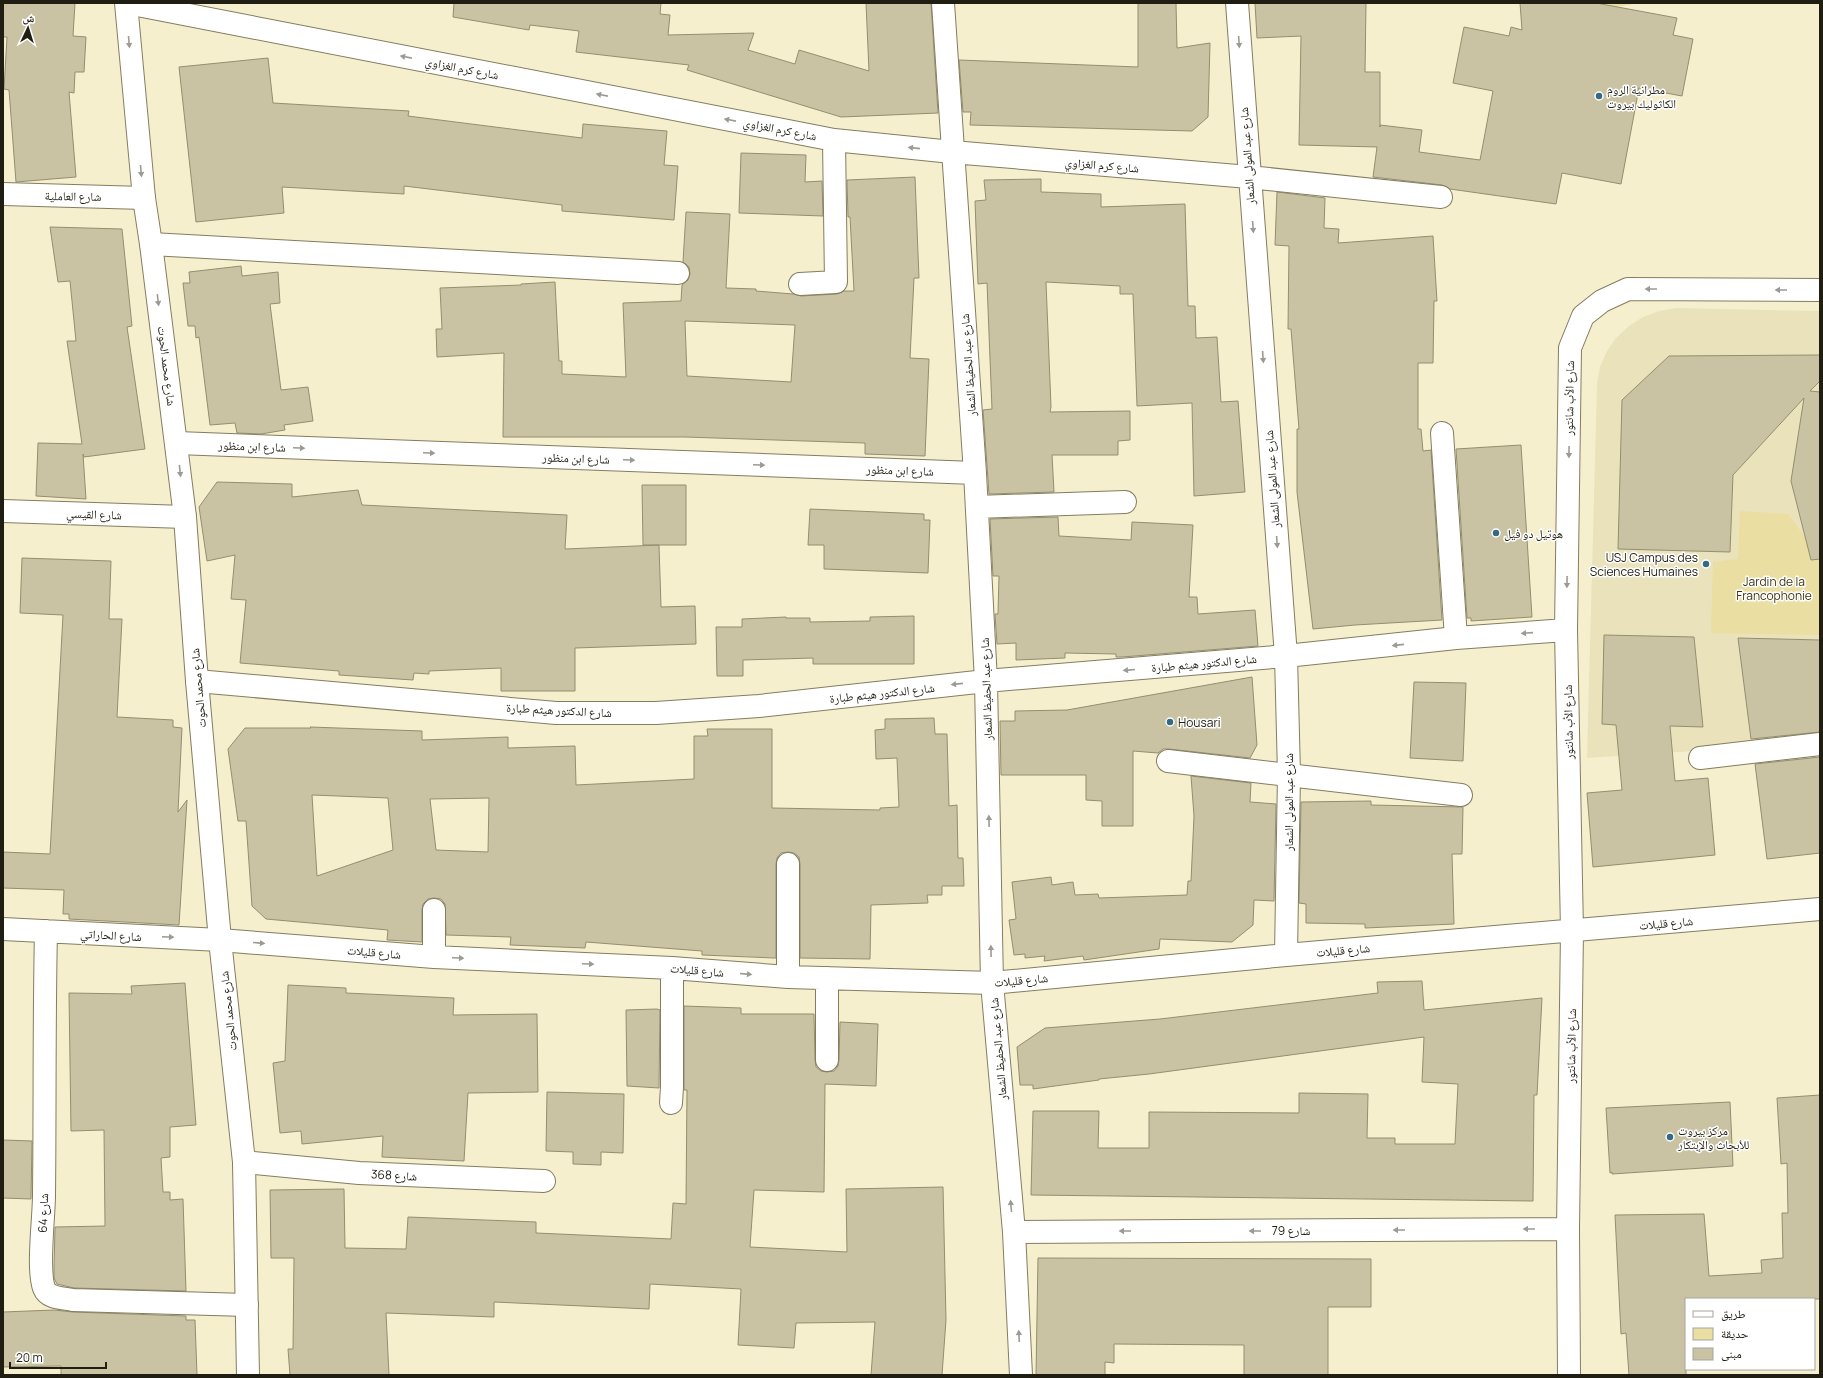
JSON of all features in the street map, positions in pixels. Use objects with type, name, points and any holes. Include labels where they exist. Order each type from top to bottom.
[{"type":"street","name":"شارع كرم الغزاوي","points":[[127,3],[834,140],[952,152],[1249,177],[1441,197]]},
{"type":"street","name":"شارع محمد الحوت","points":[[127,3],[144,198],[185,518],[197,681],[220,940],[244,1162],[248,1375]]},
{"type":"street","name":"شارع عبد الحفيظ الشعار","points":[[943,3],[952,152],[976,473],[986,681],[992,983],[1014,1232],[1021,1375]]},
{"type":"street","name":"شارع عبد المولى الشعار","points":[[1236,3],[1286,656],[1289,774],[1286,955]]},
{"type":"street","points":[[800,284],[836,282],[834,140]]},
{"type":"street","name":"شارع العاملية","points":[[3,194],[144,198]]},
{"type":"street","points":[[151,244],[678,273]]},
{"type":"street","name":"شارع الأب شانتور","points":[[1569,1375],[1568,1229],[1572,931],[1566,630],[1570,348],[1583,316],[1602,301],[1628,289],[1820,290]]},
{"type":"street","points":[[1442,433],[1456,638]]},
{"type":"street","name":"شارع ابن منظور","points":[[176,443],[976,473]]},
{"type":"street","points":[[977,507],[1125,502]]},
{"type":"street","name":"شارع القيسي","points":[[3,510],[185,518]]},
{"type":"street","name":"شارع الدكتور هيثم طبارة","points":[[197,681],[556,713],[656,713],[759,706],[986,681],[1286,656],[1456,638],[1566,630]]},
{"type":"street","points":[[1700,758],[1820,744]]},
{"type":"street","points":[[1168,761],[1461,795]]},
{"type":"street","points":[[788,864],[788,977]]},
{"type":"street","name":"شارع قليلات","points":[[220,940],[434,957],[672,968],[788,977],[992,983],[1286,955],[1820,909]]},
{"type":"street","points":[[434,910],[434,957]]},
{"type":"street","name":"شارع الحاراتي","points":[[3,929],[220,940]]},
{"type":"street","name":"شارع 64","points":[[46,931],[44,1217],[41,1270],[44,1290],[51,1296],[73,1300],[247,1305]]},
{"type":"street","points":[[671,1103],[672,968]]},
{"type":"street","points":[[827,978],[827,1060]]},
{"type":"street","name":"شارع 368","points":[[244,1162],[359,1173],[544,1181]]},
{"type":"street","name":"شارع 79","points":[[1014,1232],[1568,1229]]},
{"type":"shaded area","name":"USJ Campus des Sciences Humaines","points":[[1676,308],[1820,311],[1820,743],[1587,758],[1597,384],[1600,367],[1607,351],[1616,338],[1629,326],[1643,317],[1659,311]]},
{"type":"green space","points":[[1596,3],[1640,3],[1597,10]]},
{"type":"green space","name":"Jardin de la Francophonie","points":[[1740,511],[1788,514],[1818,555],[1820,555],[1820,635],[1711,633],[1713,562],[1738,559]]},
{"type":"building","points":[[3,3],[75,3],[73,36],[86,37],[84,72],[75,72],[74,93],[69,92],[76,177],[16,182],[9,90],[4,89],[7,37],[3,37]]},
{"type":"building","points":[[454,3],[661,3],[660,14],[670,15],[668,35],[754,33],[748,50],[795,64],[799,50],[869,71],[866,3],[931,3],[938,113],[841,117],[687,70],[689,65],[576,52],[579,31],[530,25],[529,30],[453,17]]},
{"type":"building","points":[[1138,3],[1176,3],[1177,48],[1210,43],[1208,117],[1192,131],[970,125],[971,112],[963,112],[959,60],[1138,67]]},
{"type":"building","points":[[1255,3],[1366,3],[1365,72],[1380,72],[1380,125],[1422,130],[1419,152],[1480,160],[1493,91],[1453,83],[1464,27],[1509,36],[1511,27],[1522,30],[1520,3],[1596,3],[1677,18],[1673,35],[1693,39],[1682,96],[1639,88],[1621,184],[1562,173],[1556,204],[1450,189],[1442,185],[1373,177],[1377,147],[1299,145],[1301,36],[1257,38]]},
{"type":"building","points":[[268,58],[273,103],[409,111],[408,116],[582,138],[583,124],[667,131],[664,165],[678,166],[674,220],[562,211],[562,205],[404,186],[404,194],[282,187],[284,213],[196,222],[179,67]]},
{"type":"building","points":[[741,153],[806,155],[805,182],[822,181],[823,216],[739,213]]},
{"type":"building","points":[[915,177],[919,278],[914,278],[910,358],[929,359],[925,456],[865,454],[865,443],[685,437],[503,437],[504,353],[437,357],[436,329],[442,329],[440,288],[521,285],[555,282],[559,361],[562,361],[562,374],[626,377],[623,303],[681,301],[682,285],[688,280],[690,274],[689,267],[683,262],[686,212],[730,214],[726,288],[756,289],[756,291],[801,296],[837,294],[844,291],[854,291],[850,217],[848,217],[847,180]],"holes":[[[685,321],[795,325],[791,382],[687,376]]]},
{"type":"building","points":[[1041,179],[1041,192],[1101,194],[1101,207],[1185,204],[1188,306],[1195,306],[1196,338],[1217,337],[1221,402],[1238,401],[1245,492],[1194,496],[1192,403],[1137,406],[1133,294],[1120,294],[1120,286],[1046,282],[1050,412],[1130,411],[1130,440],[1118,441],[1118,455],[1052,455],[1054,492],[989,494],[983,410],[992,409],[987,283],[978,284],[975,201],[986,200],[984,180]]},
{"type":"building","points":[[1277,192],[1325,198],[1324,228],[1339,229],[1338,243],[1433,236],[1437,301],[1434,301],[1433,363],[1418,363],[1418,429],[1421,429],[1423,451],[1431,450],[1442,620],[1313,629],[1297,492],[1297,429],[1299,429],[1291,329],[1288,329],[1289,246],[1275,245]]},
{"type":"building","points":[[50,227],[122,229],[132,326],[127,327],[145,449],[84,457],[83,454],[86,499],[36,496],[38,443],[82,444],[67,341],[76,341],[70,281],[58,282]]},
{"type":"building","points":[[241,266],[242,276],[278,272],[280,303],[270,304],[281,390],[308,387],[313,421],[284,425],[285,430],[261,434],[237,433],[235,423],[210,425],[199,337],[196,338],[195,326],[188,326],[183,283],[190,283],[189,272]]},
{"type":"building","points":[[1820,355],[1820,381],[1810,391],[1820,392],[1820,559],[1811,560],[1791,481],[1804,398],[1733,475],[1730,552],[1618,549],[1622,400],[1669,356]]},
{"type":"building","name":"هوتيل دو فيل","points":[[1521,445],[1532,617],[1471,621],[1471,618],[1467,618],[1456,449]]},
{"type":"building","points":[[217,482],[292,484],[292,497],[358,490],[362,505],[567,515],[565,549],[659,545],[661,607],[695,606],[696,644],[575,648],[575,691],[501,691],[501,668],[429,671],[429,674],[414,673],[413,680],[339,675],[339,671],[240,663],[246,600],[231,599],[235,555],[207,561],[199,507]]},
{"type":"building","points":[[642,485],[686,485],[686,545],[643,545]]},
{"type":"building","points":[[810,509],[924,514],[924,520],[930,520],[928,573],[824,569],[824,545],[808,545]]},
{"type":"building","points":[[1058,517],[1059,536],[1131,540],[1132,522],[1193,525],[1189,597],[1197,597],[1198,614],[1255,610],[1258,646],[1122,657],[1116,657],[1116,654],[1065,653],[1065,658],[1016,660],[1016,643],[997,644],[995,614],[998,614],[999,576],[993,576],[990,519]]},
{"type":"building","points":[[22,558],[111,561],[109,619],[122,619],[117,717],[173,720],[173,727],[182,728],[178,812],[187,800],[179,925],[69,919],[69,914],[63,914],[64,890],[3,888],[3,852],[50,854],[63,615],[20,613]]},
{"type":"building","points":[[914,616],[914,664],[813,664],[813,658],[743,660],[743,676],[717,676],[716,627],[742,627],[742,619],[786,617],[810,618],[810,622],[870,621],[870,617]]},
{"type":"building","points":[[1604,635],[1694,637],[1703,727],[1670,726],[1675,781],[1708,778],[1715,855],[1593,867],[1587,793],[1622,790],[1616,725],[1602,724]]},
{"type":"building","points":[[1738,638],[1820,640],[1820,732],[1751,739]]},
{"type":"building","points":[[1252,677],[1257,745],[1250,758],[1169,749],[1163,749],[1158,753],[1133,751],[1133,826],[1102,826],[1102,801],[1086,800],[1086,775],[1001,775],[1000,721],[1015,721],[1015,711],[1067,710]]},
{"type":"building","points":[[1414,682],[1466,683],[1463,761],[1410,758]]},
{"type":"building","points":[[934,718],[935,734],[947,734],[949,806],[957,805],[958,858],[963,858],[964,886],[942,886],[942,895],[927,895],[928,903],[871,905],[870,959],[800,958],[800,864],[799,857],[794,853],[788,852],[781,853],[777,858],[776,864],[776,958],[702,955],[702,951],[586,942],[585,948],[510,945],[511,937],[446,935],[445,904],[441,899],[434,898],[428,899],[423,904],[422,942],[387,940],[388,930],[266,919],[252,906],[246,821],[238,821],[228,749],[245,728],[311,728],[310,727],[422,731],[422,740],[508,737],[508,748],[575,746],[576,785],[694,779],[694,736],[708,736],[707,729],[772,729],[772,808],[880,810],[880,808],[899,807],[897,758],[876,759],[875,730],[885,729],[885,719]],"holes":[[[312,795],[388,798],[393,850],[317,876]],[[489,798],[488,852],[436,850],[430,799]]]},
{"type":"building","points":[[1820,757],[1820,853],[1767,859],[1755,764]]},
{"type":"building","points":[[1191,776],[1251,783],[1250,802],[1276,804],[1274,901],[1254,900],[1253,925],[1232,942],[1160,939],[1159,949],[1084,960],[1083,956],[1044,961],[1045,956],[1025,958],[1025,954],[1014,955],[1009,920],[1016,919],[1012,882],[1051,877],[1052,885],[1073,882],[1075,895],[1098,894],[1099,898],[1187,895],[1188,881],[1191,881],[1194,816]]},
{"type":"building","points":[[1371,801],[1371,805],[1463,807],[1462,854],[1452,854],[1454,924],[1365,928],[1365,924],[1306,923],[1306,904],[1299,903],[1301,802]]},
{"type":"building","points":[[1422,981],[1424,1010],[1542,998],[1537,1095],[1534,1095],[1533,1201],[1031,1195],[1033,1111],[1099,1111],[1098,1148],[1149,1148],[1149,1112],[1299,1113],[1299,1093],[1368,1094],[1367,1138],[1395,1138],[1395,1144],[1455,1144],[1458,1084],[1422,1082],[1424,1037],[1149,1074],[1099,1079],[1033,1089],[1033,1085],[1020,1085],[1017,1047],[1045,1028],[1160,1019],[1378,993],[1377,982]]},
{"type":"building","points":[[185,983],[196,1125],[170,1127],[170,1157],[161,1158],[163,1192],[170,1192],[170,1200],[183,1199],[186,1291],[74,1288],[57,1284],[54,1278],[55,1227],[105,1226],[104,1130],[71,1131],[69,993],[132,994],[131,986]]},
{"type":"building","points":[[288,985],[346,988],[346,993],[454,998],[453,1015],[537,1014],[538,1092],[468,1093],[464,1161],[382,1157],[383,1136],[302,1144],[301,1131],[280,1133],[273,1063],[285,1061]]},
{"type":"building","points":[[684,1006],[741,1008],[741,1014],[814,1014],[816,1067],[821,1071],[827,1072],[834,1071],[838,1066],[840,1022],[878,1024],[876,1086],[825,1084],[824,1192],[754,1190],[750,1247],[847,1252],[846,1189],[943,1187],[946,1320],[942,1375],[871,1375],[875,1322],[796,1323],[794,1348],[738,1345],[741,1289],[650,1284],[649,1309],[494,1302],[494,1317],[386,1313],[389,1375],[290,1375],[288,1349],[293,1349],[294,1258],[271,1258],[270,1190],[344,1189],[345,1248],[406,1249],[408,1217],[536,1222],[536,1233],[671,1239],[673,1203],[686,1204],[687,1090],[684,1090]]},
{"type":"building","points":[[626,1010],[660,1010],[659,1088],[627,1086]]},
{"type":"building","points":[[547,1092],[624,1094],[623,1153],[601,1152],[601,1165],[573,1164],[573,1152],[546,1151]]},
{"type":"building","points":[[1820,1095],[1820,1299],[1685,1298],[1686,1375],[1629,1375],[1626,1333],[1621,1334],[1615,1215],[1704,1214],[1709,1276],[1762,1273],[1761,1260],[1783,1258],[1782,1213],[1788,1213],[1787,1163],[1781,1164],[1777,1098]]},
{"type":"building","name":"مركز بيروت للأبحاث والإبتكار","points":[[1730,1102],[1733,1166],[1610,1173],[1606,1108]]},
{"type":"building","points":[[3,1140],[32,1141],[31,1199],[3,1198]]},
{"type":"building","points":[[1038,1258],[1371,1259],[1371,1307],[1328,1307],[1328,1375],[1244,1375],[1244,1345],[1114,1344],[1114,1363],[1105,1362],[1105,1375],[1036,1375]]},
{"type":"building","points":[[54,1310],[186,1316],[186,1320],[195,1320],[197,1375],[61,1375],[61,1366],[3,1367],[3,1312]]},
{"type":"place","name":"مطرانية الروم الكاثوليك بيروت","points":[[1599,96]]},
{"type":"place","name":"هوتيل دو فيل","points":[[1496,533]]},
{"type":"place","name":"USJ Campus des Sciences Humaines","points":[[1706,564]]},
{"type":"place","name":"Housari","points":[[1170,722]]},
{"type":"place","name":"مركز بيروت للأبحاث والإبتكار","points":[[1670,1137]]}]
